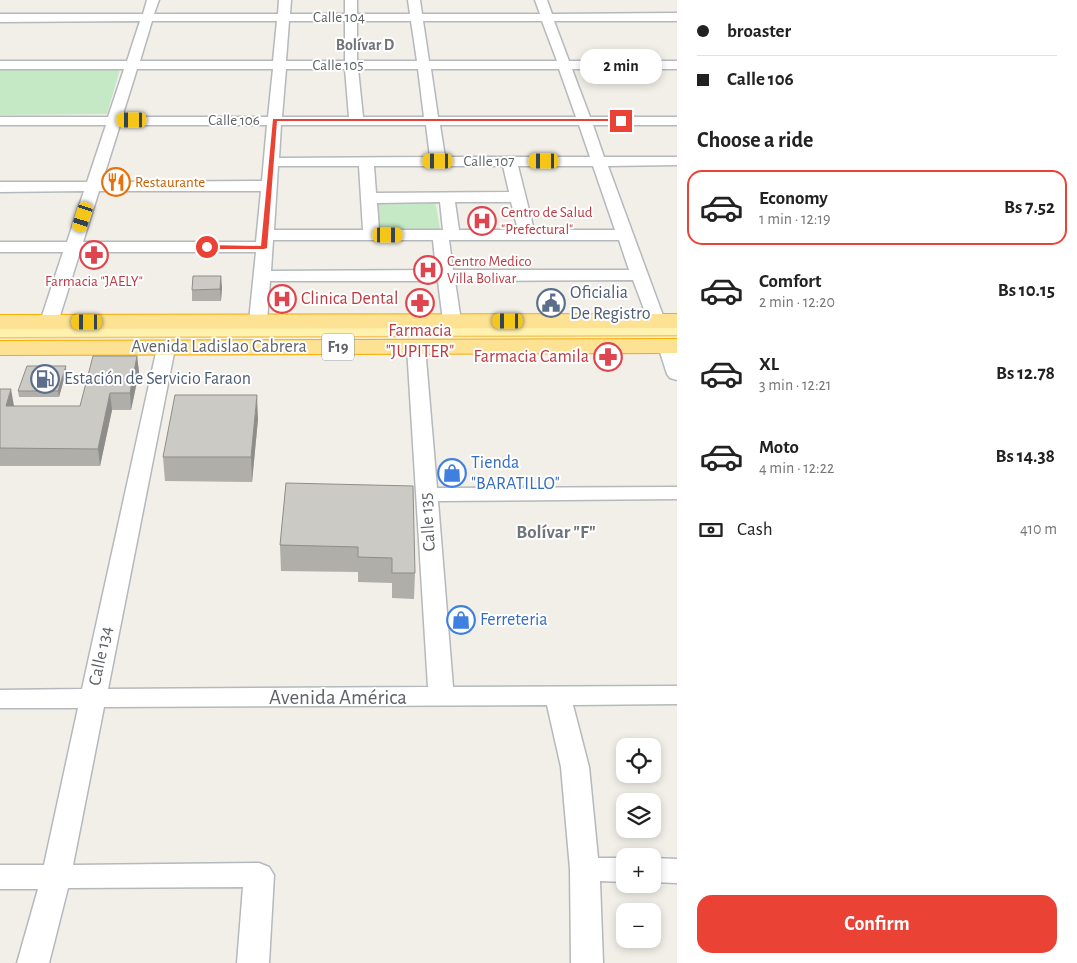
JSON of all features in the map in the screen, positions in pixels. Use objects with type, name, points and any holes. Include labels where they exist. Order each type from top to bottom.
[{"type":"highway","name":"Avenida Ladislao Cabrera","points":[[0,322],[452,321],[672,333]]},
{"type":"highway","name":"Avenida Ladislao Cabrera","points":[[0,348],[416,347],[672,333]]},
{"type":"main road","name":"Avenida Ladislao Cabrera","points":[[0,330],[672,333]]},
{"type":"main road","name":"Avenida Ladislao Cabrera","points":[[0,339],[672,333]]},
{"type":"street","points":[[49,322],[153,0]]},
{"type":"street","points":[[258,322],[285,0]]},
{"type":"street","points":[[351,0],[352,65],[356,120]]},
{"type":"street","points":[[414,0],[438,161]]},
{"type":"street","points":[[542,0],[639,275],[672,333],[677,374]]},
{"type":"street","points":[[0,32],[4,18],[14,6]]},
{"type":"street","name":"Calle 104","points":[[4,18],[677,17]]},
{"type":"street","name":"Calle 105","points":[[0,65],[677,65]]},
{"type":"street","name":"Calle 106","points":[[0,120],[677,121]]},
{"type":"street","points":[[366,161],[371,235]]},
{"type":"street","points":[[509,161],[527,235]]},
{"type":"street","name":"Calle 107","points":[[271,162],[677,161]]},
{"type":"street","points":[[0,187],[269,186]]},
{"type":"street","points":[[369,198],[518,196]]},
{"type":"street","points":[[446,197],[446,275],[452,321]]},
{"type":"street","points":[[0,247],[73,247],[265,241],[371,235],[625,234]]},
{"type":"street","points":[[262,276],[639,275]]},
{"type":"street","name":"Calle 135","points":[[416,347],[441,697]]},
{"type":"street","name":"Calle 134","points":[[33,963],[56,877],[91,698],[166,348]]},
{"type":"street","points":[[426,495],[677,493]]},
{"type":"street","name":"Avenida América","points":[[0,699],[677,695]]},
{"type":"street","points":[[558,696],[575,767],[585,869],[587,963]]},
{"type":"street","points":[[585,869],[616,870]]},
{"type":"street","points":[[661,870],[677,871]]},
{"type":"street","points":[[0,877],[259,875],[253,963]]},
{"type":"green space","points":[[0,66],[121,66],[107,114],[0,115]]},
{"type":"green space","points":[[373,200],[435,200],[440,229],[376,230]]},
{"type":"building","points":[[193,276],[221,276],[220,289],[192,290]]},
{"type":"building","points":[[93,356],[137,356],[130,393],[110,393],[98,449],[0,448],[0,389],[11,389],[6,406],[80,406]]},
{"type":"building","points":[[27,366],[66,366],[58,391],[18,391]]},
{"type":"building","points":[[175,395],[257,395],[251,457],[163,457]]},
{"type":"building","points":[[286,483],[413,486],[415,573],[392,573],[392,558],[358,557],[358,547],[280,545]]},
{"type":"place","name":"Restaurante","points":[[116,182]]},
{"type":"place","name":"Centro de Salud \"Prefectural\"","points":[[482,221]]},
{"type":"place","name":"Farmacia \"JAELY\"","points":[[94,255]]},
{"type":"place","name":"Centro Medico Villa Bolivar","points":[[428,270]]},
{"type":"place","name":"Clinica Dental","points":[[282,299]]},
{"type":"place","name":"Farmacia \"JUPITER\"","points":[[420,303]]},
{"type":"place","name":"Oficialia De Registro","points":[[551,303]]},
{"type":"place","name":"Farmacia Camila","points":[[608,357]]},
{"type":"place","name":"Estación de Servicio Faraon","points":[[45,379]]},
{"type":"place","name":"Tienda \"BARATILLO\"","points":[[452,473]]},
{"type":"place","name":"Ferreteria","points":[[461,620]]},
{"type":"district","name":"Bolívar D","points":[[365,45]]},
{"type":"district","name":"Bolívar \"F\"","points":[[556,532]]},
{"type":"route","points":[[207,247],[264,248],[275,120],[621,121]]}]
